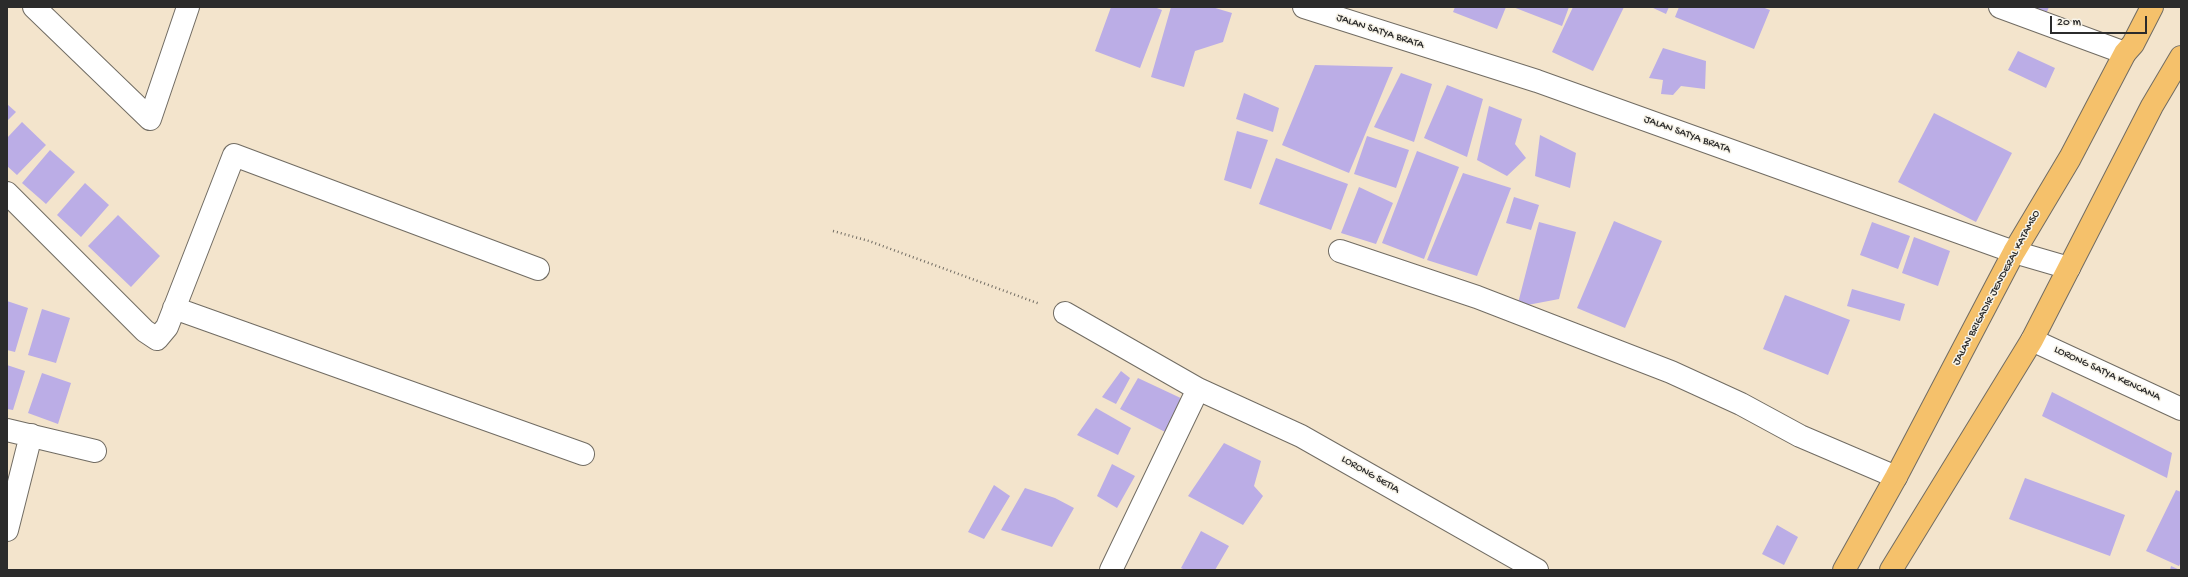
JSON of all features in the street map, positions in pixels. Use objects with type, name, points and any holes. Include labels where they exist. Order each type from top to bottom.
[{"type":"main road","name":"JALAN BRIGADIR JENDERAL KATAMSO","points":[[1844,570],[1896,477],[2014,252],[2070,158],[2125,53],[2133,44],[2152,7]]},
{"type":"main road","points":[[1891,570],[2032,340],[2152,106],[2181,57]]},
{"type":"street","points":[[34,7],[150,118],[188,7]]},
{"type":"street","name":"JALAN SATYA BRATA","points":[[1304,7],[1537,81],[2014,252],[2069,268]]},
{"type":"street","points":[[2000,7],[2125,53]]},
{"type":"street","points":[[7,193],[145,331],[157,339],[167,327],[234,155],[538,270]]},
{"type":"street","points":[[1340,251],[1477,297],[1671,372],[1741,404],[1800,436],[1896,477]]},
{"type":"street","points":[[174,308],[583,454]]},
{"type":"street","name":"LORONG SETIA","points":[[1065,313],[1198,389],[1301,436],[1537,570]]},
{"type":"street","name":"LORONG SATYA KENCANA","points":[[2032,340],[2181,409]]},
{"type":"street","points":[[1111,570],[1198,389]]},
{"type":"street","points":[[7,430],[95,451]]},
{"type":"street","points":[[7,530],[31,435]]},
{"type":"path","points":[[833,232],[869,241],[1065,313]]},
{"type":"building","points":[[1111,7],[1154,7],[1162,10],[1140,68],[1095,51]]},
{"type":"building","points":[[1171,7],[1212,7],[1232,13],[1223,42],[1195,51],[1184,87],[1151,77]]},
{"type":"building","points":[[1455,7],[1506,7],[1497,29],[1453,12]]},
{"type":"building","points":[[1513,7],[1569,7],[1562,26]]},
{"type":"building","points":[[1573,7],[1624,7],[1593,71],[1552,52]]},
{"type":"building","points":[[1651,7],[1669,7],[1666,14]]},
{"type":"building","points":[[1679,7],[1762,7],[1770,10],[1754,49],[1675,17]]},
{"type":"building","points":[[2031,7],[2049,7],[2046,14]]},
{"type":"building","points":[[1663,48],[1706,61],[1705,89],[1681,86],[1673,95],[1661,94],[1663,80],[1649,78]]},
{"type":"building","points":[[2018,51],[2055,68],[2046,88],[2008,70]]},
{"type":"building","points":[[1315,65],[1393,67],[1349,173],[1282,145]]},
{"type":"building","points":[[1401,73],[1432,84],[1414,142],[1374,127]]},
{"type":"building","points":[[1447,85],[1483,99],[1467,157],[1424,138]]},
{"type":"building","points":[[1244,93],[1279,108],[1273,132],[1236,119]]},
{"type":"building","points":[[7,104],[16,112],[7,121]]},
{"type":"building","points":[[1489,106],[1522,119],[1515,144],[1526,158],[1507,176],[1477,160]]},
{"type":"building","points":[[1934,113],[2012,153],[1976,222],[1898,182]]},
{"type":"building","points":[[22,122],[46,145],[17,175],[7,166],[7,138]]},
{"type":"building","points":[[1237,131],[1268,140],[1251,189],[1224,180]]},
{"type":"building","points":[[1540,135],[1576,153],[1570,188],[1535,176]]},
{"type":"building","points":[[1367,136],[1409,150],[1396,188],[1354,174]]},
{"type":"building","points":[[50,150],[75,172],[46,204],[22,183]]},
{"type":"building","points":[[1417,151],[1459,167],[1424,259],[1382,243]]},
{"type":"building","points":[[1276,158],[1348,184],[1331,230],[1259,204]]},
{"type":"building","points":[[1463,173],[1511,188],[1477,276],[1427,260]]},
{"type":"building","points":[[85,183],[109,205],[81,237],[57,215]]},
{"type":"building","points":[[1359,187],[1393,203],[1376,244],[1341,233]]},
{"type":"building","points":[[1514,197],[1539,205],[1531,230],[1506,223]]},
{"type":"building","points":[[118,215],[160,256],[131,287],[88,246]]},
{"type":"building","points":[[1614,221],[1662,241],[1625,328],[1577,308]]},
{"type":"building","points":[[1539,222],[1576,232],[1559,299],[1517,307]]},
{"type":"building","points":[[1872,222],[1910,236],[1898,269],[1860,255]]},
{"type":"building","points":[[1914,237],[1950,251],[1938,286],[1902,273]]},
{"type":"building","points":[[1852,289],[1905,304],[1900,321],[1847,306]]},
{"type":"building","points":[[1785,295],[1850,320],[1828,375],[1763,349]]},
{"type":"building","points":[[7,301],[28,308],[15,352],[7,350]]},
{"type":"building","points":[[42,309],[70,318],[56,363],[28,355]]},
{"type":"building","points":[[7,365],[25,371],[13,410],[7,409]]},
{"type":"building","points":[[1121,371],[1130,378],[1116,404],[1102,397]]},
{"type":"building","points":[[42,373],[71,383],[58,424],[28,413]]},
{"type":"building","points":[[1138,378],[1187,401],[1169,434],[1120,409]]},
{"type":"building","points":[[2052,392],[2172,453],[2167,478],[2042,416]]},
{"type":"building","points":[[1096,408],[1131,428],[1118,455],[1077,435]]},
{"type":"building","points":[[1224,443],[1261,461],[1254,486],[1263,496],[1243,525],[1188,496]]},
{"type":"building","points":[[1112,464],[1135,476],[1117,508],[1097,496]]},
{"type":"building","points":[[2025,478],[2125,515],[2110,556],[2009,519]]},
{"type":"building","points":[[994,485],[1010,496],[984,539],[968,532]]},
{"type":"building","points":[[1025,488],[1055,498],[1074,508],[1052,547],[1001,530]]},
{"type":"building","points":[[2176,490],[2181,492],[2181,562],[2179,566],[2146,551]]},
{"type":"building","points":[[1777,525],[1798,537],[1784,565],[1762,554]]},
{"type":"building","points":[[1201,531],[1229,546],[1215,570],[1185,570],[1181,568]]},
{"type":"building","points":[[2171,566],[2180,570],[2170,570]]}]
